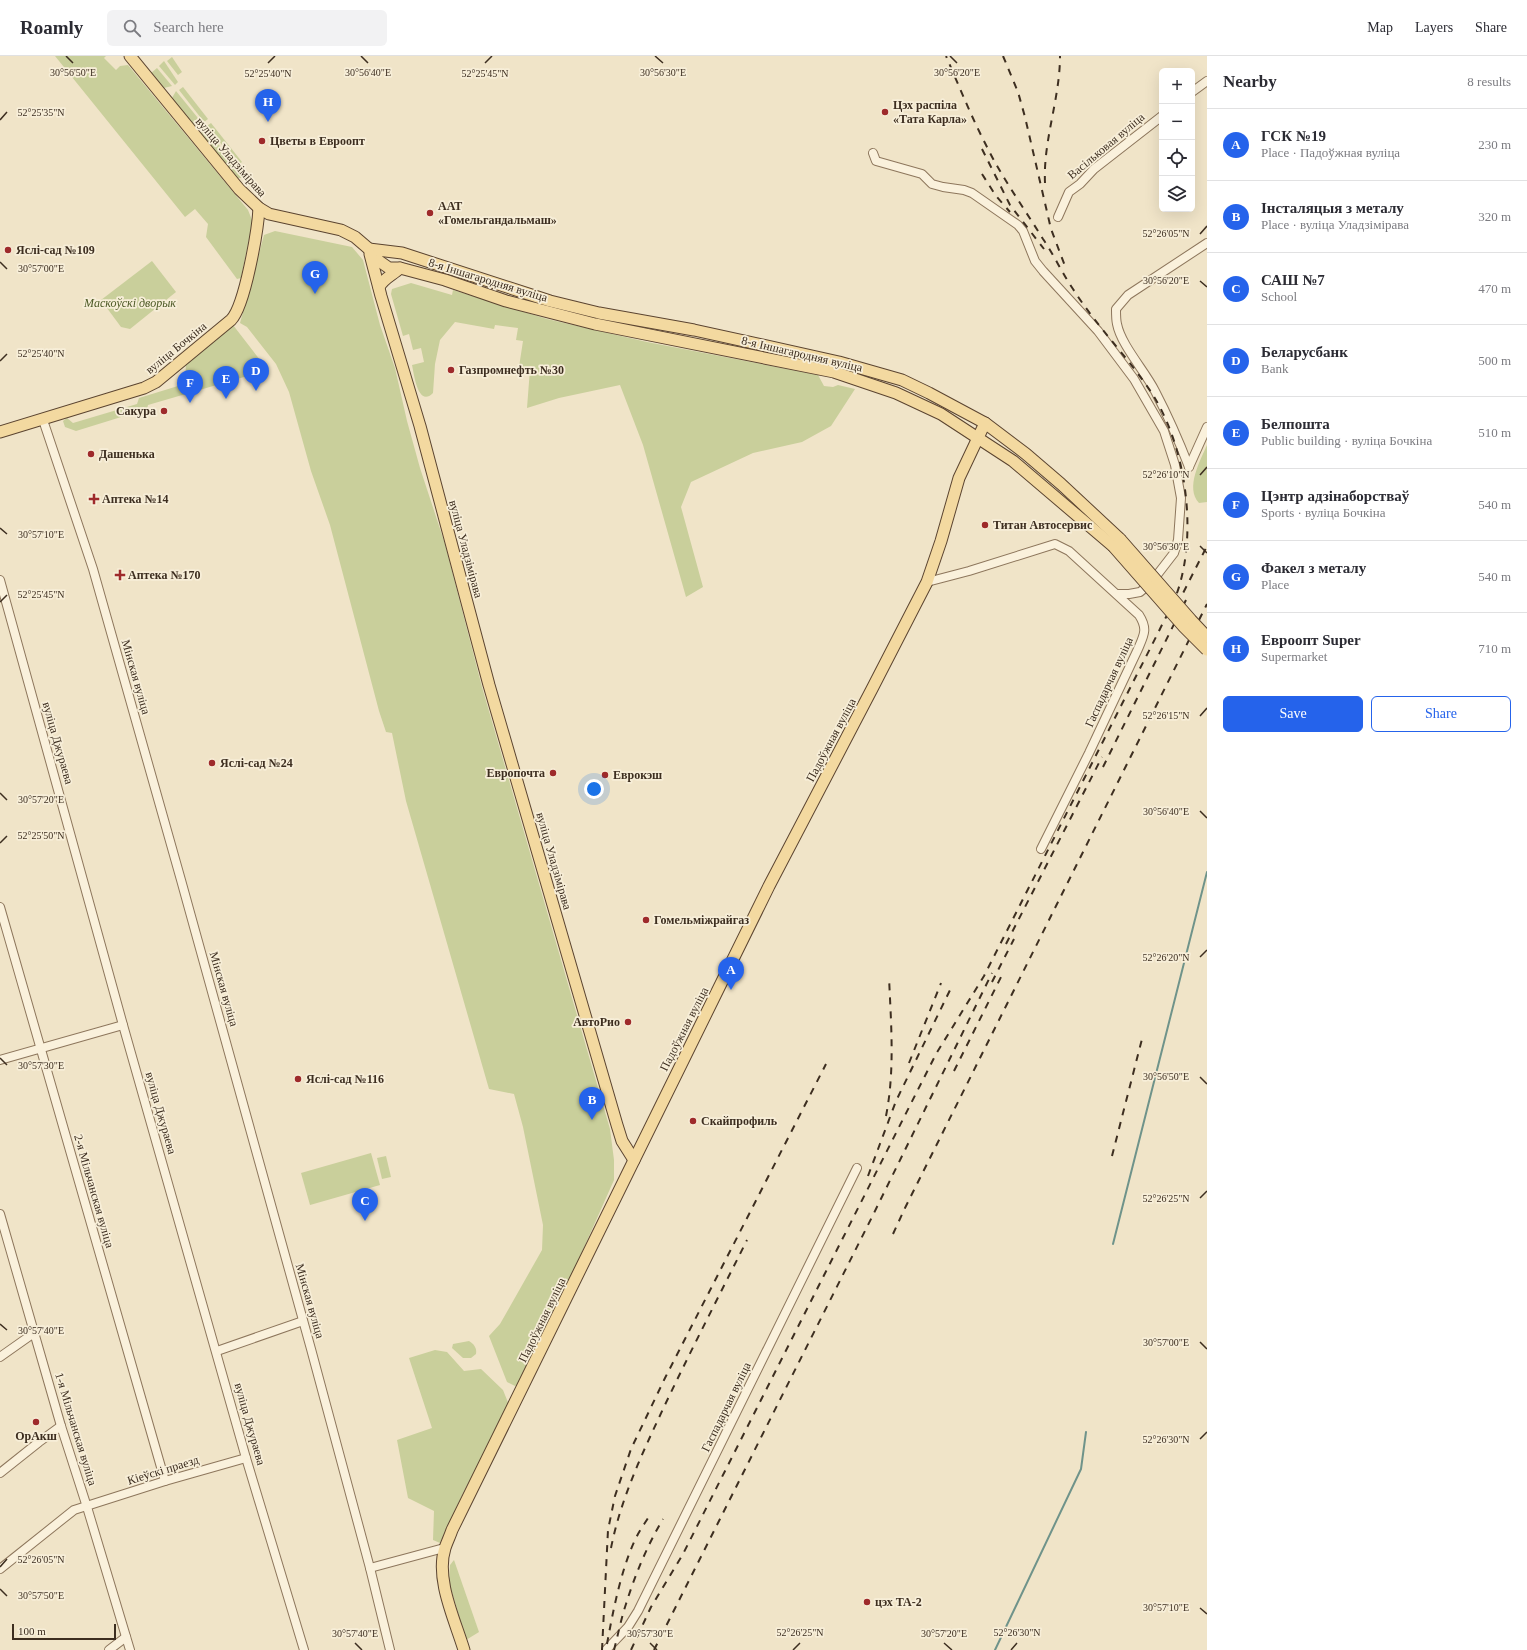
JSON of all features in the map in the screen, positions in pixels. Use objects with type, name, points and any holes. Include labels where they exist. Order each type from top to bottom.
[{"type":"main road","name":"вуліца Уладзімірава","points":[[130,56],[239,189],[259,208],[269,214],[280,217],[341,230],[355,237],[369,249],[420,426],[489,685],[617,1125],[622,1141],[634,1160]]},
{"type":"main road","name":"вуліца Бочкіна","points":[[0,432],[128,394],[152,384],[234,317],[244,292],[258,221],[259,208]]},
{"type":"main road","name":"8-я Іншагародняя вуліца","points":[[369,249],[379,261],[389,268],[400,268],[445,280],[506,301],[595,324],[845,375],[896,392],[921,404],[978,437],[1013,461],[1116,542],[1184,627],[1207,650]]},
{"type":"main road","name":"8-я Іншагародняя вуліца","points":[[369,249],[402,253],[550,301],[599,313],[694,330],[839,362],[902,380],[985,423],[1026,454],[1055,479],[1207,637]]},
{"type":"main road","points":[[379,288],[384,280],[395,274],[400,268]]},
{"type":"main road","name":"Падоўжная вуліца","points":[[464,1650],[443,1582],[444,1548],[769,886],[926,582],[941,541],[959,478],[985,423]]},
{"type":"street","points":[[1195,90],[1207,81]]},
{"type":"street","name":"Васільковая вуліца","points":[[1058,217],[1069,192],[1080,184],[1094,169],[1159,118]]},
{"type":"street","points":[[873,153],[876,161],[922,174],[932,184],[972,193],[1018,225],[1023,231],[1036,261],[1043,271],[1098,331],[1134,379],[1164,431],[1175,465],[1181,498],[1178,540],[1174,553],[1169,562],[1150,584],[1140,592],[1117,594]]},
{"type":"street","points":[[1207,244],[1128,296],[1116,309],[1117,324],[1125,343],[1154,389],[1167,413],[1179,439],[1189,467],[1207,427]]},
{"type":"street","name":"Мінская вуліца","points":[[43,420],[93,570],[205,965],[370,1568],[390,1650]]},
{"type":"street","name":"Гаспадарчая вуліца","points":[[926,582],[950,577],[1055,544],[1070,551],[1139,615],[1144,623],[1145,632],[1089,753],[1041,849]]},
{"type":"street","name":"вуліца Джураева","points":[[0,580],[123,1025],[217,1351],[246,1458],[304,1650]]},
{"type":"street","name":"2-я Мільчанская вуліца","points":[[0,907],[165,1481]]},
{"type":"street","points":[[0,1060],[123,1025]]},
{"type":"street","name":"Гаспадарчая вуліца","points":[[606,1650],[628,1628],[638,1611],[857,1168]]},
{"type":"street","name":"1-я Мільчанская вуліца","points":[[0,1214],[3,1235],[61,1426],[88,1507],[130,1650]]},
{"type":"street","points":[[217,1351],[303,1322]]},
{"type":"street","points":[[0,1357],[34,1333]]},
{"type":"street","points":[[0,1473],[61,1426]]},
{"type":"street","name":"Кіеўскі праезд","points":[[0,1569],[74,1510],[88,1507],[165,1481],[246,1458]]},
{"type":"street","points":[[370,1568],[444,1548]]},
{"type":"street","points":[[109,1650],[126,1637]]},
{"type":"green space","points":[[55,56],[106,56],[104,58],[116,70],[120,66],[128,65],[248,210],[252,220],[252,225],[241,278],[237,279],[206,237],[208,224],[195,209],[185,217]]},
{"type":"green space","points":[[172,57],[182,72],[178,75],[167,61]]},
{"type":"green space","points":[[164,61],[178,82],[175,85],[159,66]]},
{"type":"green space","points":[[157,68],[172,86],[164,88],[151,73]]},
{"type":"green space","points":[[183,87],[208,119],[204,122],[179,90]]},
{"type":"green space","points":[[176,91],[202,123],[197,125],[193,124],[172,98]]},
{"type":"green space","points":[[211,123],[242,162],[238,165],[207,126]]},
{"type":"green space","points":[[205,127],[244,177],[237,178],[204,138],[201,134]]},
{"type":"green space","points":[[275,231],[352,247],[363,260],[380,325],[395,368],[407,421],[420,468],[445,544],[482,687],[610,1129],[614,1160],[614,1180],[578,1261],[519,1385],[515,1386],[507,1382],[489,1336],[500,1324],[542,1250],[543,1225],[523,1127],[514,1094],[489,1089],[406,801],[392,733],[386,732],[379,711],[330,525],[311,471],[289,392],[276,364],[247,327],[240,323],[264,235]]},
{"type":"green space","name":"Маскоўскі дворык","points":[[152,261],[176,292],[130,329],[121,327],[101,300]]},
{"type":"green space","points":[[411,283],[452,295],[453,290],[547,319],[647,342],[818,375],[824,386],[833,387],[838,385],[855,389],[831,426],[802,442],[753,453],[691,482],[681,507],[703,587],[686,597],[643,445],[620,385],[559,398],[527,408],[530,369],[519,367],[523,341],[516,340],[518,328],[495,325],[494,329],[455,322],[440,340],[435,364],[433,393],[428,396],[424,396],[420,393],[418,388],[412,365],[424,362],[421,348],[413,350],[409,334],[403,336],[391,294],[392,289]]},
{"type":"green space","points":[[233,325],[267,369],[258,371],[258,373],[148,405],[147,409],[76,431],[65,427],[63,421],[67,418],[73,423],[137,404],[139,398],[178,386],[185,382],[186,363]]},
{"type":"green space","points":[[1207,445],[1207,502],[1199,503],[1193,490],[1195,474]]},
{"type":"green space","points":[[371,1153],[380,1185],[310,1205],[301,1173]]},
{"type":"green space","points":[[386,1156],[391,1177],[382,1179],[377,1158]]},
{"type":"green space","points":[[469,1341],[476,1348],[476,1354],[471,1358],[463,1358],[452,1348],[453,1344]]},
{"type":"green space","points":[[435,1350],[447,1352],[464,1371],[481,1369],[503,1390],[509,1405],[463,1493],[440,1543],[433,1540],[434,1511],[408,1498],[397,1440],[432,1428],[409,1358]]},
{"type":"green space","points":[[454,1560],[479,1632],[466,1640],[449,1582],[450,1565]]},
{"type":"waterway","points":[[1113,1244],[1207,872]]},
{"type":"waterway","points":[[995,1650],[1081,1469],[1086,1432]]},
{"type":"railway","points":[[631,1650],[651,1607],[683,1554],[936,1054],[984,976],[1171,607],[1177,593],[1183,569],[1187,544],[1185,491],[1181,465],[1174,440],[1164,416],[1144,381],[1082,303],[1006,181],[992,157],[965,101],[946,56]]},
{"type":"railway","points":[[1003,56],[1018,92],[1051,229],[1065,266]]},
{"type":"railway","points":[[1045,183],[1046,151],[1057,88],[1060,56]]},
{"type":"railway","points":[[982,149],[1010,205],[1044,249]]},
{"type":"railway","points":[[982,174],[996,196],[1010,212]]},
{"type":"railway","points":[[1177,605],[1207,546]]},
{"type":"railway","points":[[1103,767],[1186,600]]},
{"type":"railway","points":[[893,1234],[1207,604]]},
{"type":"railway","points":[[1006,944],[1102,757]]},
{"type":"railway","points":[[992,982],[1014,939]]},
{"type":"railway","points":[[654,1650],[873,1215],[992,973]]},
{"type":"railway","points":[[886,1116],[891,1081],[889,977]]},
{"type":"railway","points":[[954,1071],[1001,977]]},
{"type":"railway","points":[[909,1063],[941,983]]},
{"type":"railway","points":[[868,1176],[896,1101],[952,986]]},
{"type":"railway","points":[[1112,1156],[1142,1039]]},
{"type":"railway","points":[[602,1650],[608,1530],[615,1496],[631,1449],[665,1378],[826,1064]]},
{"type":"railway","points":[[611,1548],[626,1494],[655,1426],[747,1240]]},
{"type":"railway","points":[[607,1644],[615,1603],[627,1559],[638,1534],[651,1513]]},
{"type":"railway","points":[[614,1650],[633,1582],[663,1519]]},
{"type":"place","name":"Цэх распіла «Тата Карла»","points":[[885,112]]},
{"type":"place","name":"Евроопт Super","points":[[268,122]]},
{"type":"place","name":"Цветы в Евроопт","points":[[262,141]]},
{"type":"place","name":"ААТ «Гомельгандальмаш»","points":[[430,213]]},
{"type":"place","name":"Яслі-сад №109","points":[[8,250]]},
{"type":"place","name":"Факел з металу","points":[[315,294]]},
{"type":"place","name":"Газпромнефть №30","points":[[451,370]]},
{"type":"place","name":"Беларусбанк","points":[[256,391]]},
{"type":"place","name":"Белпошта","points":[[226,399]]},
{"type":"place","name":"Цэнтр адзінаборстваў","points":[[190,403]]},
{"type":"place","name":"Сакура","points":[[164,411]]},
{"type":"place","name":"Дашенька","points":[[91,454]]},
{"type":"place","name":"Аптека №14","points":[[94,499]]},
{"type":"place","name":"Титан Автосервис","points":[[985,525]]},
{"type":"place","name":"Аптека №170","points":[[120,575]]},
{"type":"place","name":"Яслі-сад №24","points":[[212,763]]},
{"type":"place","name":"Европочта","points":[[553,773]]},
{"type":"place","name":"Еврокэш","points":[[605,775]]},
{"type":"place","name":"Гомельміжрайгаз","points":[[646,920]]},
{"type":"place","name":"ГСК №19","points":[[731,990]]},
{"type":"place","name":"АвтоРио","points":[[628,1022]]},
{"type":"place","name":"Яслі-сад №116","points":[[298,1079]]},
{"type":"place","name":"Інсталяцыя з металу","points":[[592,1120]]},
{"type":"place","name":"Скайпрофиль","points":[[693,1121]]},
{"type":"place","name":"САШ №7","points":[[365,1221]]},
{"type":"place","name":"ОрАкш","points":[[36,1422]]},
{"type":"place","name":"цэх ТА-2","points":[[867,1602]]}]
